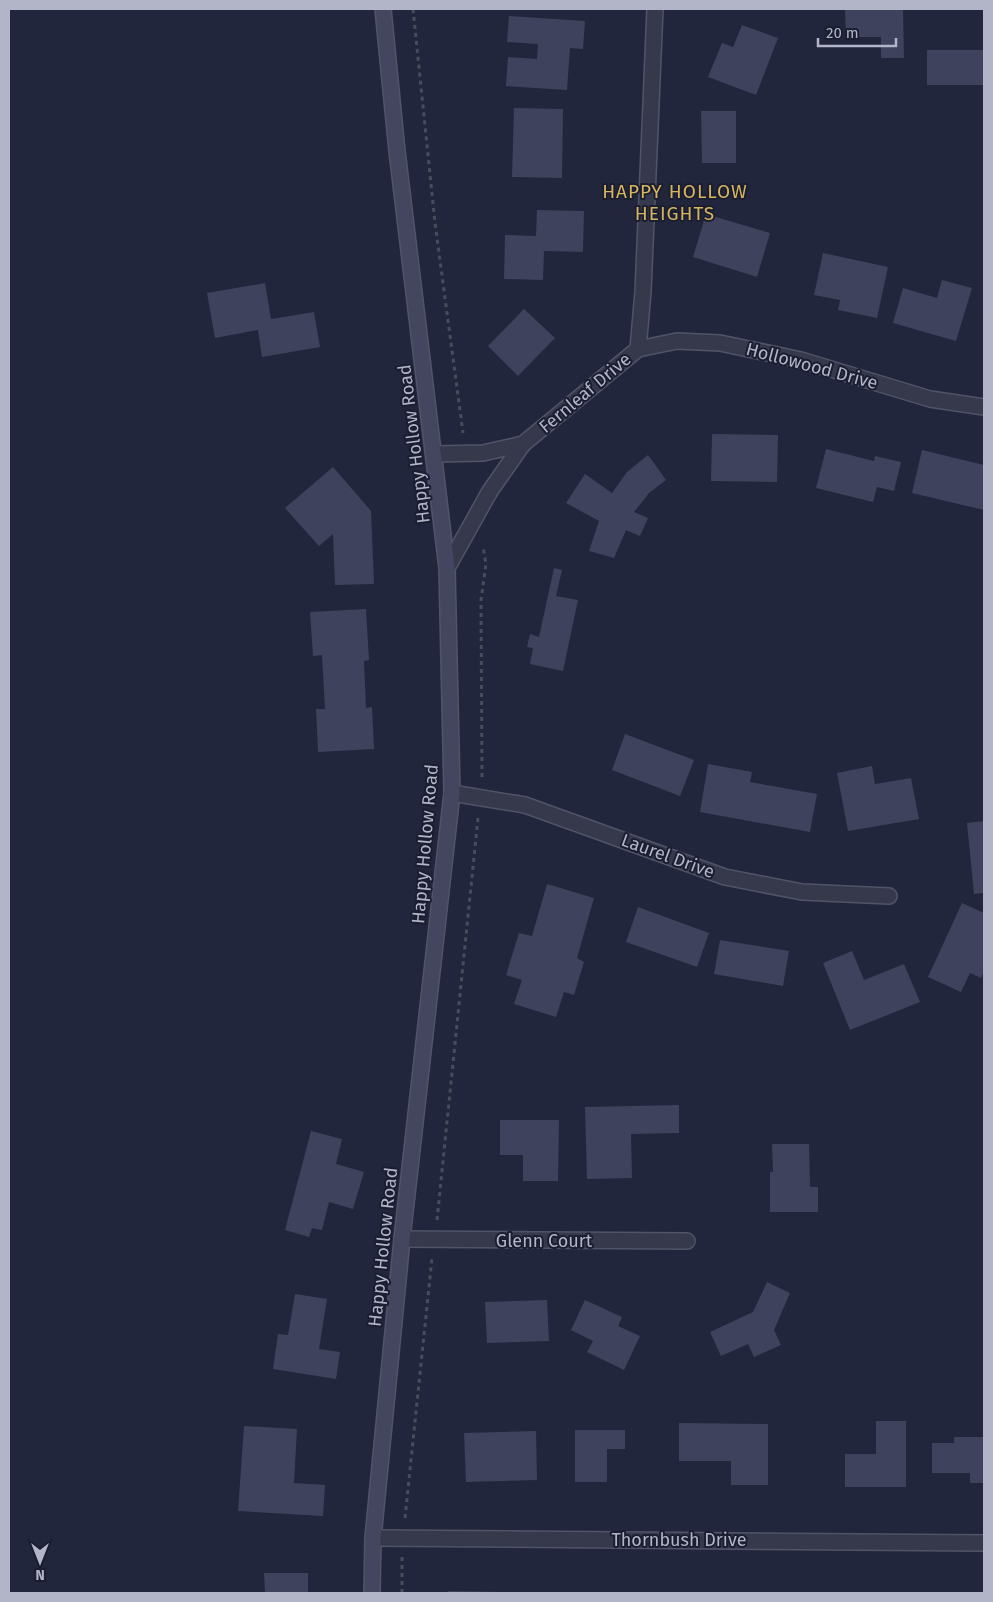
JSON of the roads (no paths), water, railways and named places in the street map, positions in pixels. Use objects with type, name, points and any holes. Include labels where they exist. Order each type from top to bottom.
[{"type":"main road","name":"Happy Hollow Road","points":[[372,1593],[373,1538],[402,1239],[452,793],[447,568],[435,454],[397,150],[384,9]]},
{"type":"street","name":"Fernleaf Drive","points":[[435,454],[483,452],[524,444],[638,349],[643,292],[655,9]]},
{"type":"street","name":"Hollowood Drive","points":[[638,349],[678,341],[720,343],[801,360],[930,399],[984,407]]},
{"type":"street","points":[[447,568],[490,490],[524,444]]},
{"type":"street","name":"Laurel Drive","points":[[452,793],[525,805],[726,877],[802,892],[889,896]]},
{"type":"street","name":"Glenn Court","points":[[402,1239],[687,1241]]},
{"type":"street","name":"Thornbush Drive","points":[[373,1538],[984,1543]]},
{"type":"district","name":"HAPPY HOLLOW HEIGHTS","points":[[675,202]]}]
